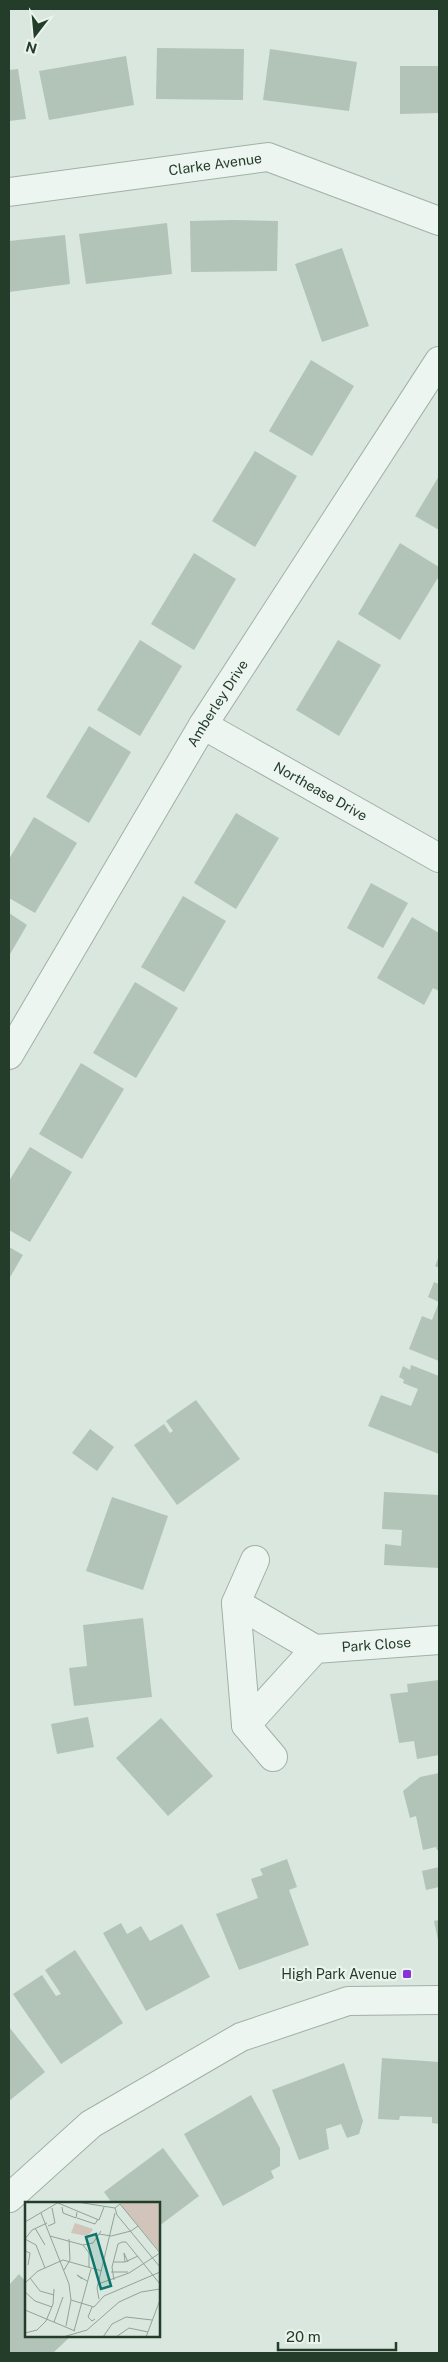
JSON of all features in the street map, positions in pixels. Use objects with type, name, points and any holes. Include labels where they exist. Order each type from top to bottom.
[{"type":"street","name":"Clarke Avenue","points":[[9,192],[268,157],[439,221]]},
{"type":"street","name":"Amberley Drive","points":[[9,1055],[203,725],[439,361]]},
{"type":"street","name":"Northease Drive","points":[[203,725],[439,858]]},
{"type":"street","points":[[255,1560],[236,1603],[246,1725],[273,1757]]},
{"type":"street","points":[[236,1603],[315,1649],[246,1725]]},
{"type":"street","name":"Park Close","points":[[315,1649],[439,1640]]},
{"type":"street","points":[[9,2198],[91,2124],[241,2038],[348,2001],[439,2000]]},
{"type":"building","points":[[157,48],[244,49],[243,100],[156,99]]},
{"type":"building","points":[[270,49],[357,62],[349,111],[263,100]]},
{"type":"building","points":[[126,56],[134,105],[49,120],[39,71]]},
{"type":"building","points":[[400,66],[439,66],[439,113],[400,114]]},
{"type":"building","points":[[18,69],[26,119],[9,121],[9,70]]},
{"type":"building","points":[[190,221],[278,221],[277,271],[191,272]]},
{"type":"building","points":[[167,223],[172,274],[86,284],[79,234]]},
{"type":"building","points":[[65,235],[70,284],[9,292],[9,241]]},
{"type":"building","points":[[342,248],[369,326],[322,342],[295,264]]},
{"type":"building","points":[[311,360],[354,386],[312,456],[269,431]]},
{"type":"building","points":[[255,451],[297,476],[255,547],[212,521]]},
{"type":"building","points":[[439,476],[439,530],[415,516]]},
{"type":"building","points":[[400,543],[439,567],[439,576],[400,640],[358,614]]},
{"type":"building","points":[[194,553],[236,579],[194,650],[151,624]]},
{"type":"building","points":[[140,640],[182,666],[140,736],[97,710]]},
{"type":"building","points":[[338,640],[381,665],[339,736],[296,710]]},
{"type":"building","points":[[89,726],[131,752],[89,823],[46,797]]},
{"type":"building","points":[[236,813],[279,838],[236,909],[194,883]]},
{"type":"building","points":[[34,817],[77,843],[35,913],[9,898],[9,859]]},
{"type":"building","points":[[371,883],[408,903],[383,948],[347,928]]},
{"type":"building","points":[[183,896],[226,921],[184,992],[141,967]]},
{"type":"building","points":[[9,913],[27,925],[9,956]]},
{"type":"building","points":[[412,917],[439,933],[439,991],[433,988],[424,1005],[377,978]]},
{"type":"building","points":[[135,982],[178,1008],[136,1078],[93,1053]]},
{"type":"building","points":[[81,1063],[124,1089],[82,1159],[39,1134]]},
{"type":"building","points":[[30,1147],[72,1172],[30,1242],[9,1230],[9,1181]]},
{"type":"building","points":[[9,1247],[23,1255],[9,1279]]},
{"type":"building","points":[[439,1256],[439,1268],[435,1266]]},
{"type":"building","points":[[434,1282],[439,1284],[439,1302],[428,1297]]},
{"type":"building","points":[[439,1302],[439,1361],[409,1349],[422,1316],[432,1320]]},
{"type":"building","points":[[411,1365],[439,1376],[439,1454],[368,1426],[381,1395],[411,1406],[418,1389],[403,1383],[404,1380],[399,1377],[403,1366],[410,1370]]},
{"type":"building","points":[[196,1400],[240,1459],[177,1505],[134,1445],[164,1424],[170,1433],[173,1431],[166,1421]]},
{"type":"building","points":[[90,1429],[114,1447],[97,1471],[72,1453]]},
{"type":"building","points":[[384,1492],[439,1495],[439,1568],[384,1565],[385,1544],[401,1546],[402,1530],[382,1529]]},
{"type":"building","points":[[112,1497],[168,1516],[143,1590],[86,1571]]},
{"type":"building","points":[[143,1618],[152,1697],[74,1706],[69,1668],[87,1666],[83,1625]]},
{"type":"building","points":[[439,1680],[439,1755],[417,1759],[414,1741],[399,1743],[390,1694],[408,1692],[407,1684]]},
{"type":"building","points":[[88,1717],[94,1747],[57,1754],[51,1724]]},
{"type":"building","points":[[161,1718],[213,1776],[168,1816],[116,1758]]},
{"type":"building","points":[[439,1773],[439,1850],[436,1847],[423,1850],[416,1816],[410,1818],[403,1791],[420,1777]]},
{"type":"building","points":[[287,1859],[297,1887],[289,1890],[309,1945],[239,1970],[216,1914],[258,1898],[251,1879],[263,1875],[260,1869]]},
{"type":"building","points":[[439,1867],[439,1887],[426,1890],[422,1871]]},
{"type":"building","points":[[439,1920],[439,1940],[438,1940],[434,1921]]},
{"type":"building","points":[[121,1923],[127,1934],[141,1926],[150,1941],[182,1924],[210,1977],[146,2011],[103,1933]]},
{"type":"building","points":[[75,1950],[123,2023],[61,2064],[13,1994],[42,1975],[56,1996],[61,1994],[45,1970]]},
{"type":"building","points":[[9,2027],[45,2072],[9,2101]]},
{"type":"building","points":[[382,2058],[439,2062],[439,2124],[432,2123],[432,2117],[400,2116],[399,2120],[378,2119]]},
{"type":"building","points":[[344,2063],[363,2121],[359,2134],[347,2138],[341,2124],[326,2129],[329,2149],[299,2160],[272,2090]]},
{"type":"building","points":[[251,2095],[280,2148],[280,2166],[271,2171],[274,2178],[223,2206],[184,2134]]},
{"type":"building","points":[[163,2148],[199,2196],[160,2225],[160,2202],[111,2202],[104,2192]]},
{"type":"building","points":[[19,2274],[25,2281],[25,2337],[70,2337],[53,2353],[9,2353],[9,2285]]},
{"type":"place","name":"High Park Avenue","points":[[407,1974]]}]
